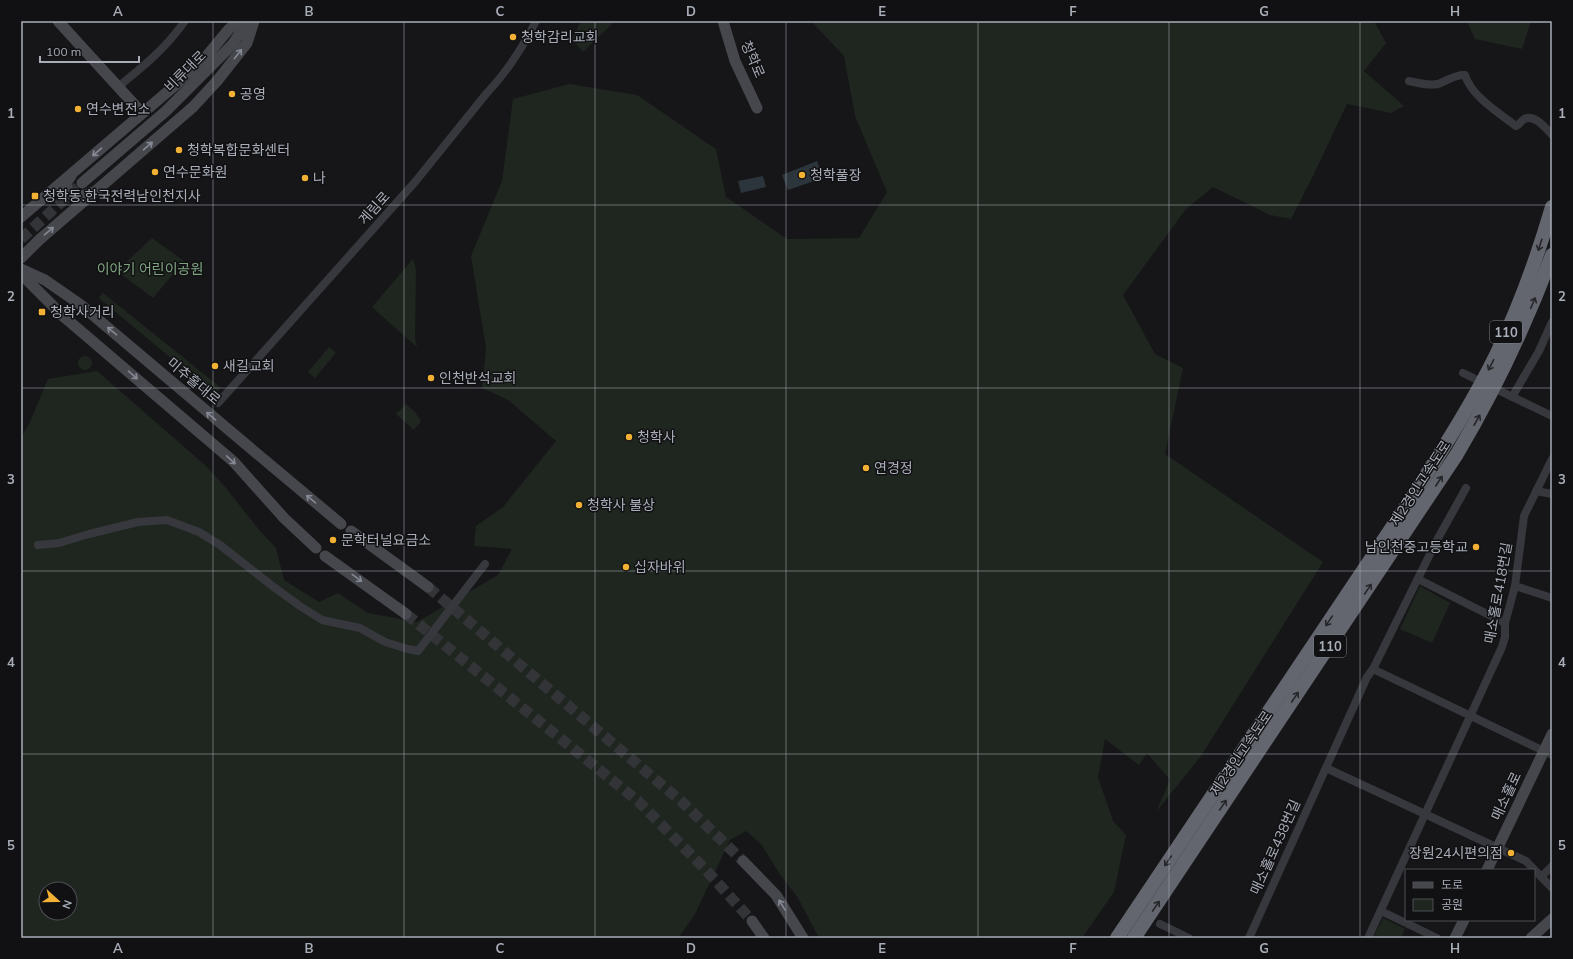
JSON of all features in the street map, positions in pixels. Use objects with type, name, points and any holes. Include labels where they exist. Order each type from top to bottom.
[{"type":"highway","name":"제2경인고속도로","points":[[1117,938],[1443,448],[1476,392],[1503,340],[1531,271],[1552,207]]},
{"type":"highway","name":"제2경인고속도로","points":[[1134,938],[1457,454],[1477,420],[1517,340],[1535,301],[1552,254]]},
{"type":"main road","points":[[58,21],[142,113]]},
{"type":"main road","points":[[21,217],[179,82],[205,58],[229,29],[238,21]]},
{"type":"main road","name":"비류대로","points":[[82,183],[166,111],[232,45],[248,21]]},
{"type":"main road","points":[[21,258],[39,240],[198,102],[247,43],[254,21]]},
{"type":"main road","name":"청학로","points":[[723,21],[735,61],[757,108]]},
{"type":"main road","points":[[71,175],[66,184],[68,193],[73,196],[79,196],[96,191]]},
{"type":"main road","name":"미추홀대로","points":[[21,270],[45,280],[81,305],[341,524]]},
{"type":"main road","points":[[21,274],[63,316],[234,462],[284,518],[316,548]]},
{"type":"main road","points":[[351,531],[428,587]]},
{"type":"main road","points":[[325,556],[406,614]]},
{"type":"main road","name":"매소홀로","points":[[1488,869],[1548,753],[1552,734]]},
{"type":"main road","points":[[743,861],[776,895],[803,938]]},
{"type":"main road","points":[[1532,938],[1552,919]]},
{"type":"main road","points":[[752,921],[764,938]]},
{"type":"main road","points":[[1455,938],[1464,921]]},
{"type":"street","points":[[118,87],[152,60],[171,41],[185,21]]},
{"type":"street","name":"계림로","points":[[218,403],[415,182],[494,85],[526,40],[536,21]]},
{"type":"street","points":[[1409,81],[1420,84],[1435,84],[1450,78],[1465,75],[1467,81],[1488,104],[1516,126],[1529,118],[1534,119],[1552,135]]},
{"type":"street","points":[[1512,397],[1538,351],[1552,322]]},
{"type":"street","points":[[1463,373],[1552,416]]},
{"type":"street","name":"매소홀로418번길","points":[[1368,938],[1502,647],[1505,637],[1505,623],[1515,586],[1524,516],[1552,459]]},
{"type":"street","name":"매소홀로438번길","points":[[1249,938],[1367,677],[1373,669],[1437,540],[1466,488]]},
{"type":"street","points":[[1536,491],[1552,494]]},
{"type":"street","points":[[38,544],[60,542],[138,522],[167,520],[199,532],[220,545],[275,588],[322,620],[360,628],[385,642],[418,651],[485,564]]},
{"type":"street","points":[[1418,579],[1505,623]]},
{"type":"street","points":[[1515,586],[1552,598]]},
{"type":"street","points":[[1373,669],[1548,753]]},
{"type":"street","points":[[1326,768],[1526,861],[1534,869]]},
{"type":"street","points":[[1541,877],[1552,866]]},
{"type":"street","points":[[1535,871],[1552,888]]},
{"type":"street","points":[[1381,911],[1437,938]]},
{"type":"street","points":[[1160,924],[1189,938]]},
{"type":"green space","points":[[581,21],[615,21],[583,52],[572,39]]},
{"type":"green space","points":[[811,21],[1374,21],[1386,43],[1364,71],[1404,106],[1391,113],[1347,104],[1291,219],[1270,215],[1213,187],[1186,209],[1123,295],[1155,354],[1183,368],[1165,454],[1323,562],[1201,756],[1156,812],[1170,780],[1147,753],[1139,765],[1105,739],[1098,777],[1113,821],[1126,835],[1114,892],[1082,938],[819,938],[798,898],[779,873],[761,844],[746,831],[730,840],[694,916],[678,938],[21,938],[21,438],[29,424],[48,379],[97,371],[205,465],[226,488],[260,531],[276,548],[284,580],[319,602],[338,593],[368,613],[417,622],[498,575],[512,549],[474,546],[476,526],[503,507],[556,441],[508,400],[482,388],[486,348],[471,256],[502,181],[513,99],[569,84],[637,95],[716,149],[726,197],[787,239],[859,238],[887,192],[855,116],[844,56]]},
{"type":"green space","points":[[1467,21],[1531,21],[1522,49],[1475,39]]},
{"type":"green space","name":"이야기 어린이공원","points":[[152,238],[184,261],[153,298],[117,271]]},
{"type":"green space","points":[[413,259],[416,269],[415,338],[417,347],[372,307]]},
{"type":"green space","points":[[103,293],[220,387],[216,394],[100,299],[99,297]]},
{"type":"green space","points":[[329,347],[335,352],[335,354],[315,378],[308,372]]},
{"type":"green space","points":[[82,356],[88,356],[92,360],[92,366],[88,370],[82,370],[78,366],[78,360]]},
{"type":"green space","points":[[406,404],[415,412],[421,421],[414,430],[396,414]]},
{"type":"green space","points":[[1420,586],[1450,603],[1432,643],[1400,629]]},
{"type":"green space","points":[[1383,918],[1405,929],[1401,938],[1373,938]]},
{"type":"shaded area","points":[[817,161],[823,178],[788,190],[782,175]]},
{"type":"shaded area","points":[[763,176],[766,187],[741,193],[738,181]]},
{"type":"tunnel","points":[[21,239],[82,183]]},
{"type":"tunnel","points":[[428,587],[682,802],[743,861]]},
{"type":"tunnel","points":[[406,614],[638,801],[706,870],[752,921]]},
{"type":"place","name":"청학감리교회","points":[[513,37]]},
{"type":"place","name":"공영","points":[[232,94]]},
{"type":"place","name":"연수변전소","points":[[78,109]]},
{"type":"place","name":"청학복합문화센터","points":[[179,150]]},
{"type":"place","name":"연수문화원","points":[[155,172]]},
{"type":"place","name":"청학풀장","points":[[802,175]]},
{"type":"place","name":"나","points":[[305,178]]},
{"type":"place","name":"청학동.한국전력남인천지사","points":[[35,196]]},
{"type":"place","name":"청학사거리","points":[[42,312]]},
{"type":"place","name":"새길교회","points":[[215,366]]},
{"type":"place","name":"인천반석교회","points":[[431,378]]},
{"type":"place","name":"청학사","points":[[629,437]]},
{"type":"place","name":"연경정","points":[[866,468]]},
{"type":"place","name":"청학사 불상","points":[[579,505]]},
{"type":"place","name":"문학터널요금소","points":[[333,540]]},
{"type":"place","name":"남인천중고등학교","points":[[1476,547]]},
{"type":"place","name":"십자바위","points":[[626,567]]},
{"type":"place","name":"장원24시편의점","points":[[1511,853]]}]
